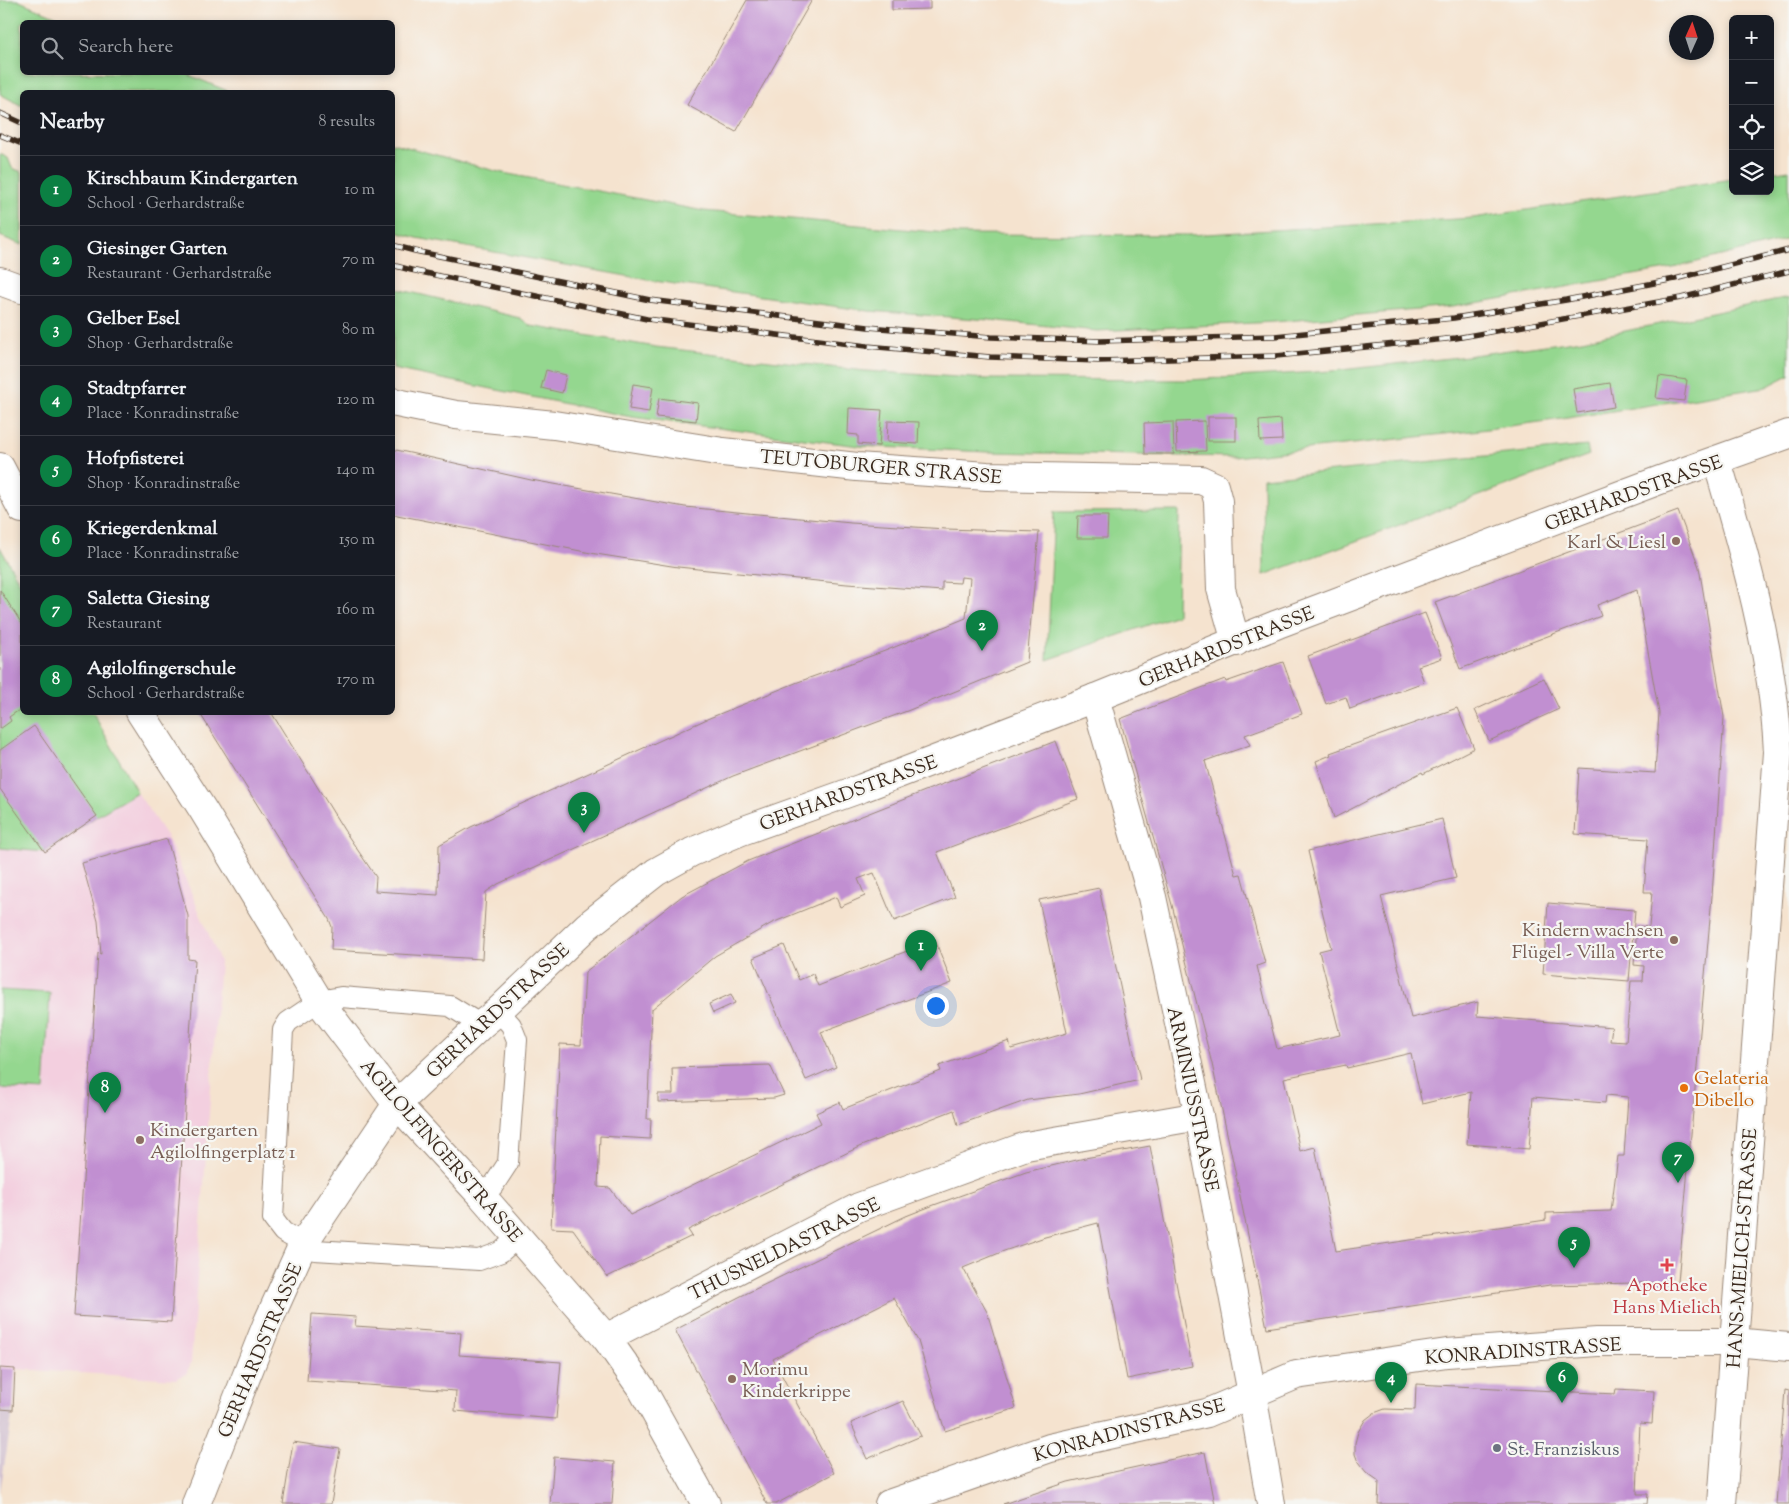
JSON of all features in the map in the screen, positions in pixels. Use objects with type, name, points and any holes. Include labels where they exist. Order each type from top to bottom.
[{"type":"street","points":[[0,281],[20,288]]},
{"type":"street","name":"TEUTOBURGER STRASSE","points":[[395,403],[456,415],[554,426],[723,452],[857,467],[987,476],[1201,480],[1214,486],[1218,501],[1221,589],[1236,642]]},
{"type":"street","name":"GERHARDSTRASSE","points":[[196,1504],[267,1324],[304,1244],[397,1104],[587,926],[656,872],[692,852],[739,832],[862,788],[1095,698],[1278,624],[1660,480],[1789,434]]},
{"type":"street","name":"HANS-MIELICH-STRASSE","points":[[1717,461],[1748,568],[1766,652],[1784,752],[1722,1504]]},
{"type":"street","points":[[0,467],[20,505]]},
{"type":"street","name":"ARMINIUSSTRASSE","points":[[1095,698],[1152,897],[1199,1116],[1271,1504]]},
{"type":"street","name":"AGILOLFINGERSTRASSE","points":[[142,715],[203,810],[319,1002],[397,1104],[482,1196],[606,1338],[642,1389],[706,1504]]},
{"type":"street","name":"THUSNELDASTRASSE","points":[[606,1338],[859,1208],[1026,1146],[1199,1116]]},
{"type":"street","name":"KONRADINSTRASSE","points":[[890,1504],[1050,1448],[1207,1413],[1296,1375],[1447,1353],[1597,1342],[1734,1342],[1789,1346]]},
{"type":"lane","points":[[482,1196],[493,1186],[508,1163],[517,1040],[511,1025],[450,1006],[341,997],[319,1002],[288,1022],[283,1030],[273,1219],[283,1232],[315,1250],[479,1260],[501,1252],[517,1238]]},
{"type":"shaded area","points":[[137,792],[169,840],[220,961],[191,1363],[186,1374],[176,1379],[16,1369],[13,1410],[0,1409],[0,848],[45,852],[97,816]]},
{"type":"shaded area","points":[[0,1409],[13,1410],[0,1492]]},
{"type":"green space","points":[[0,0],[17,0],[64,20],[20,20],[20,75],[189,75],[225,90],[20,90],[20,105],[0,94]]},
{"type":"green space","points":[[395,144],[503,173],[704,211],[957,234],[1190,235],[1473,218],[1729,180],[1729,195],[1774,195],[1774,172],[1789,170],[1789,239],[1673,268],[1453,307],[1274,322],[1097,331],[990,320],[869,311],[654,281],[417,238],[395,232]]},
{"type":"green space","points":[[0,154],[8,158],[12,168],[20,171],[20,244],[0,236]]},
{"type":"green space","points":[[395,288],[520,318],[531,326],[656,347],[865,371],[988,379],[1189,380],[1332,371],[1459,357],[1582,340],[1789,297],[1789,375],[1766,387],[1472,431],[1234,457],[988,452],[859,446],[631,417],[395,369]]},
{"type":"green space","points":[[1587,446],[1589,455],[1264,575],[1263,478]]},
{"type":"green space","points":[[1179,511],[1177,615],[1047,660],[1054,512]]},
{"type":"green space","points":[[0,547],[20,583],[20,715],[94,715],[137,792],[97,816],[45,852],[0,848]]},
{"type":"green space","points":[[0,990],[50,993],[44,1091],[0,1088]]},
{"type":"building","points":[[747,0],[812,0],[736,132],[687,105]]},
{"type":"building","points":[[892,0],[930,0],[930,9],[892,10]]},
{"type":"building","points":[[546,370],[566,375],[562,393],[541,388]]},
{"type":"building","points":[[1659,376],[1687,380],[1684,401],[1656,398]]},
{"type":"building","points":[[1610,383],[1614,407],[1577,413],[1573,389]]},
{"type":"building","points":[[633,384],[653,387],[649,412],[629,409]]},
{"type":"building","points":[[659,398],[698,403],[696,421],[656,417]]},
{"type":"building","points":[[849,408],[882,410],[879,446],[858,444],[858,435],[848,434]]},
{"type":"building","points":[[1208,417],[1236,417],[1236,441],[1208,441]]},
{"type":"building","points":[[1281,419],[1282,440],[1260,441],[1259,421]]},
{"type":"building","points":[[888,421],[919,422],[918,444],[887,442]]},
{"type":"building","points":[[1205,421],[1206,451],[1177,452],[1176,422]]},
{"type":"building","points":[[1173,422],[1174,454],[1145,454],[1144,423]]},
{"type":"building","points":[[395,450],[531,480],[685,507],[851,523],[1039,532],[1027,662],[907,711],[733,776],[498,884],[486,892],[482,959],[331,950],[332,927],[329,919],[201,715],[273,715],[344,830],[376,877],[375,891],[438,895],[439,845],[471,827],[707,719],[966,618],[970,578],[961,577],[960,583],[942,582],[942,591],[847,584],[678,567],[596,554],[395,515]]},
{"type":"building","points":[[1678,511],[1699,567],[1724,717],[1712,896],[1678,1282],[1550,1285],[1267,1328],[1212,1064],[1172,905],[1120,719],[1225,679],[1226,682],[1283,662],[1302,714],[1245,735],[1250,745],[1205,761],[1236,875],[1241,874],[1265,963],[1257,966],[1277,1049],[1340,1035],[1319,951],[1331,948],[1308,851],[1442,819],[1456,878],[1381,896],[1411,1018],[1478,1002],[1477,1016],[1612,1027],[1610,1041],[1626,1042],[1631,981],[1643,981],[1644,966],[1634,965],[1637,926],[1649,927],[1652,892],[1644,892],[1648,839],[1575,834],[1579,768],[1655,773],[1659,713],[1637,590],[1597,605],[1601,616],[1460,669],[1435,602]],"holes":[[[1411,1053],[1422,1104],[1471,1092],[1467,1144],[1529,1149],[1533,1097],[1605,1103],[1606,1095],[1628,1097],[1624,1156],[1618,1156],[1611,1211],[1546,1213],[1546,1220],[1336,1251],[1315,1147],[1300,1151],[1284,1078],[1346,1065],[1347,1068]]]},
{"type":"building","points":[[1078,516],[1108,516],[1107,538],[1077,538]]},
{"type":"building","points":[[0,590],[20,621],[20,709],[9,717],[11,721],[0,729]]},
{"type":"building","points":[[1425,613],[1442,658],[1418,666],[1424,682],[1350,709],[1346,697],[1326,704],[1308,656]]},
{"type":"building","points":[[1544,678],[1559,709],[1489,741],[1475,710]]},
{"type":"building","points":[[1457,708],[1474,748],[1423,774],[1422,772],[1334,818],[1316,761],[1331,755],[1330,753]]},
{"type":"building","points":[[34,726],[97,816],[45,852],[0,789],[0,750]]},
{"type":"building","points":[[1056,741],[1078,799],[937,852],[955,897],[894,921],[874,873],[858,879],[865,896],[840,907],[836,897],[772,923],[715,956],[652,1009],[647,1119],[651,1119],[650,1139],[600,1136],[598,1187],[610,1188],[630,1215],[821,1123],[816,1113],[840,1102],[843,1109],[941,1071],[939,1066],[1009,1041],[1011,1049],[1067,1033],[1039,900],[1099,888],[1140,1080],[1079,1094],[1028,1100],[958,1125],[954,1110],[861,1146],[688,1230],[692,1236],[607,1277],[573,1229],[551,1228],[560,1044],[581,1045],[585,972],[682,896],[748,861]]},
{"type":"building","points":[[167,839],[188,916],[188,959],[195,960],[171,1322],[74,1316],[98,953],[101,954],[98,921],[82,863]]},
{"type":"building","points":[[1548,903],[1635,910],[1629,981],[1543,974]]},
{"type":"building","points":[[935,940],[952,983],[821,1032],[836,1067],[806,1080],[753,958],[784,945],[799,980],[813,974],[818,986]]},
{"type":"building","points":[[731,994],[735,1003],[713,1013],[709,1004]]},
{"type":"building","points":[[770,1065],[784,1095],[774,1098],[658,1102],[658,1094],[673,1094],[672,1068]]},
{"type":"building","points":[[1150,1146],[1192,1366],[1127,1379],[1098,1223],[1045,1237],[963,1268],[987,1312],[1016,1408],[945,1431],[918,1341],[894,1298],[773,1359],[834,1473],[776,1504],[767,1504],[675,1330],[906,1216],[934,1205],[1026,1172],[1085,1158]]},
{"type":"building","points":[[312,1314],[356,1317],[355,1326],[461,1333],[459,1355],[561,1362],[556,1419],[455,1411],[456,1391],[307,1381]]},
{"type":"building","points":[[0,1368],[15,1369],[13,1410],[0,1409]]},
{"type":"building","name":"St. Franziskus","points":[[1416,1384],[1615,1394],[1616,1389],[1654,1391],[1652,1424],[1640,1423],[1637,1494],[1648,1494],[1647,1504],[1378,1504],[1379,1481],[1366,1472],[1358,1462],[1355,1454],[1358,1432],[1365,1420],[1374,1413],[1385,1409],[1415,1410]]},
{"type":"building","points":[[1785,1390],[1789,1391],[1789,1504],[1776,1504]]},
{"type":"building","points":[[903,1401],[921,1436],[867,1459],[851,1423]]},
{"type":"building","points":[[293,1442],[340,1449],[331,1504],[283,1504]]},
{"type":"building","points":[[1205,1452],[1215,1504],[1003,1504],[1068,1482]]},
{"type":"building","points":[[554,1457],[615,1462],[612,1504],[550,1504]]},
{"type":"railway","points":[[0,113],[20,122]]},
{"type":"railway","points":[[0,135],[20,143]]},
{"type":"railway","points":[[395,246],[650,300],[868,327],[991,337],[1100,341],[1275,336],[1454,318],[1566,300],[1675,279],[1789,250]]},
{"type":"railway","points":[[395,266],[647,319],[867,346],[990,357],[1099,361],[1276,356],[1456,338],[1681,298],[1789,271]]},
{"type":"place","name":"Karl & Liesl","points":[[1676,541]]},
{"type":"place","name":"Giesinger Garten","points":[[982,651]]},
{"type":"place","name":"Gelber Esel","points":[[584,833]]},
{"type":"place","name":"Kindern wachsen Flügel - Villa Verte","points":[[1674,940]]},
{"type":"place","name":"Kirschbaum Kindergarten","points":[[921,971]]},
{"type":"place","name":"Gelateria Dibello","points":[[1684,1088]]},
{"type":"place","name":"Agilolfingerschule","points":[[105,1113]]},
{"type":"place","name":"Kindergarten Agilolfingerplatz 1","points":[[140,1140]]},
{"type":"place","name":"Saletta Giesing","points":[[1678,1183]]},
{"type":"place","name":"Apotheke Hans Mielich","points":[[1667,1265]]},
{"type":"place","name":"Hofpfisterei","points":[[1574,1268]]},
{"type":"place","name":"Morimu Kinderkrippe","points":[[732,1379]]},
{"type":"place","name":"Stadtpfarrer","points":[[1391,1403]]},
{"type":"place","name":"Kriegerdenkmal","points":[[1562,1403]]},
{"type":"place","name":"St. Franziskus","points":[[1497,1448]]}]
